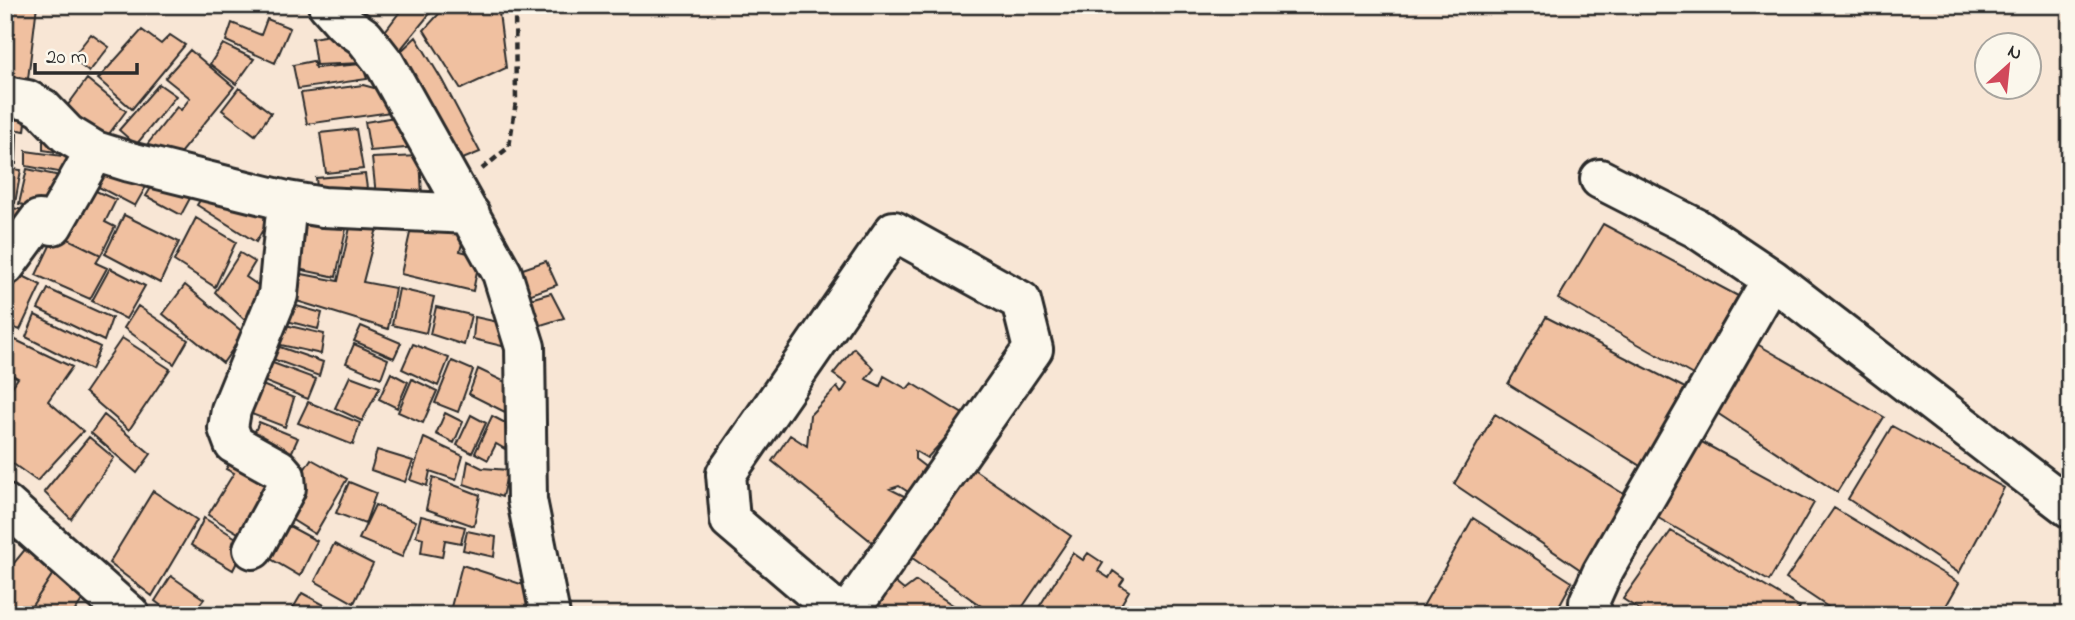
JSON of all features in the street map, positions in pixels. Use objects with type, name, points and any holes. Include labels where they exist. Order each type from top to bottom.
[{"type":"street","points":[[328,5],[344,23],[364,37],[385,64],[502,273],[525,347],[527,500],[550,615]]},
{"type":"street","points":[[5,96],[27,100],[42,108],[67,135],[95,151],[287,201],[323,207],[462,199]]},
{"type":"street","points":[[5,266],[39,219],[53,225],[95,151]]},
{"type":"street","points":[[1600,179],[1696,228],[1772,279],[2070,508]]},
{"type":"street","points":[[253,549],[286,488],[285,476],[279,469],[234,444],[228,428],[231,410],[278,295],[287,201]]},
{"type":"street","points":[[841,615],[730,520],[726,474],[894,231],[1021,301],[1033,349],[847,615]]},
{"type":"street","points":[[1593,615],[1589,602],[1602,573],[1772,279]]},
{"type":"street","points":[[5,504],[130,615]]},
{"type":"path","points":[[462,199],[488,166],[509,147],[516,102],[515,5]]},
{"type":"building","points":[[7,5],[37,5],[27,87],[5,84]]},
{"type":"building","points":[[405,5],[437,5],[400,50],[380,38]]},
{"type":"building","points":[[447,5],[498,5],[506,68],[461,89],[424,30]]},
{"type":"building","points":[[267,19],[290,28],[275,63],[226,41],[232,23],[261,35]]},
{"type":"building","points":[[142,30],[161,44],[170,35],[185,45],[132,109],[98,79]]},
{"type":"building","points":[[91,34],[109,47],[89,72],[72,58]]},
{"type":"building","points":[[330,35],[357,44],[362,63],[316,65],[312,38]]},
{"type":"building","points":[[416,37],[480,152],[453,163],[398,54]]},
{"type":"building","points":[[223,44],[254,59],[236,84],[210,64]]},
{"type":"building","points":[[190,50],[234,87],[172,163],[146,146],[177,107],[181,110],[190,98],[165,78]]},
{"type":"building","points":[[313,61],[315,68],[362,64],[367,79],[298,89],[293,65]]},
{"type":"building","points":[[87,79],[126,111],[103,142],[65,109]]},
{"type":"building","points":[[159,84],[176,96],[136,145],[119,130]]},
{"type":"building","points":[[363,85],[389,92],[398,111],[307,124],[301,93]]},
{"type":"building","points":[[239,88],[271,113],[255,135],[222,110]]},
{"type":"building","points":[[5,102],[28,105],[25,131],[5,128]]},
{"type":"building","points":[[407,115],[417,147],[370,151],[365,122]]},
{"type":"building","points":[[356,129],[363,169],[326,173],[320,133]]},
{"type":"building","points":[[5,133],[17,134],[16,164],[5,163]]},
{"type":"building","points":[[43,136],[68,154],[43,150]]},
{"type":"building","points":[[26,151],[70,157],[69,174],[26,166]]},
{"type":"building","points":[[420,156],[422,196],[376,195],[372,158]]},
{"type":"building","points":[[101,162],[148,183],[135,206],[91,183]]},
{"type":"building","points":[[5,168],[21,170],[15,203],[5,202]]},
{"type":"building","points":[[27,169],[65,177],[55,211],[19,204]]},
{"type":"building","points":[[365,174],[368,195],[318,198],[316,178]]},
{"type":"building","points":[[158,176],[196,187],[181,215],[146,196]]},
{"type":"building","points":[[87,187],[116,200],[105,222],[115,227],[101,255],[62,236]]},
{"type":"building","points":[[208,188],[274,210],[256,242],[197,205]]},
{"type":"building","points":[[5,207],[25,210],[24,229],[5,226]]},
{"type":"building","points":[[124,215],[179,242],[160,283],[105,254]]},
{"type":"building","points":[[196,218],[236,242],[215,287],[174,261]]},
{"type":"building","points":[[299,222],[347,224],[336,277],[293,268]]},
{"type":"building","points":[[351,223],[377,228],[363,282],[395,288],[388,329],[287,298],[292,272],[338,281]]},
{"type":"building","points":[[412,224],[464,236],[460,251],[480,256],[473,291],[401,274]]},
{"type":"building","points":[[1603,224],[1738,296],[1693,375],[1558,299]]},
{"type":"building","points":[[56,233],[101,255],[96,263],[107,268],[90,299],[36,275]]},
{"type":"building","points":[[240,253],[255,262],[246,277],[271,294],[252,327],[215,292]]},
{"type":"building","points":[[546,261],[557,285],[520,298],[514,272]]},
{"type":"building","points":[[7,268],[41,285],[20,330],[5,324]]},
{"type":"building","points":[[110,268],[145,286],[126,319],[92,301]]},
{"type":"building","points":[[185,285],[244,333],[223,363],[163,314]]},
{"type":"building","points":[[48,289],[112,318],[104,341],[38,309]]},
{"type":"building","points":[[399,289],[434,297],[426,333],[392,325]]},
{"type":"building","points":[[551,293],[564,318],[531,328],[523,301]]},
{"type":"building","points":[[282,302],[322,313],[318,329],[279,319]]},
{"type":"building","points":[[138,306],[188,340],[174,364],[124,328]]},
{"type":"building","points":[[436,307],[471,315],[464,345],[430,334]]},
{"type":"building","points":[[35,315],[100,347],[91,370],[26,337]]},
{"type":"building","points":[[475,317],[507,324],[506,347],[473,339]]},
{"type":"building","points":[[1546,317],[1685,388],[1642,467],[1508,384]]},
{"type":"building","points":[[277,323],[324,334],[321,354],[272,343]]},
{"type":"building","points":[[361,326],[401,343],[394,358],[354,341]]},
{"type":"building","points":[[5,335],[72,367],[48,401],[83,431],[37,481],[5,458],[5,397],[18,378],[5,371]]},
{"type":"building","points":[[122,338],[170,369],[129,430],[85,392]]},
{"type":"building","points":[[354,344],[388,359],[381,378],[346,363]]},
{"type":"building","points":[[413,344],[449,358],[438,386],[402,369]]},
{"type":"building","points":[[1757,344],[1884,417],[1837,492],[1714,411]]},
{"type":"building","points":[[274,345],[323,362],[319,376],[270,358]]},
{"type":"building","points":[[854,348],[874,369],[866,379],[880,386],[884,376],[907,389],[912,383],[966,416],[927,458],[915,451],[915,459],[928,469],[913,495],[899,486],[890,489],[908,498],[881,538],[872,542],[772,461],[790,435],[807,446],[810,415],[837,387],[841,393],[847,384],[833,374]]},
{"type":"building","points":[[262,359],[316,379],[308,399],[256,378]]},
{"type":"building","points":[[452,361],[473,370],[458,412],[435,403]]},
{"type":"building","points":[[478,369],[518,388],[509,414],[469,394]]},
{"type":"building","points":[[391,373],[408,382],[397,408],[379,399]]},
{"type":"building","points":[[350,376],[380,387],[362,421],[335,408]]},
{"type":"building","points":[[412,379],[437,391],[423,423],[398,412]]},
{"type":"building","points":[[255,382],[294,398],[285,427],[244,411]]},
{"type":"building","points":[[308,402],[360,423],[353,445],[298,423]]},
{"type":"building","points":[[445,413],[463,422],[454,443],[436,434]]},
{"type":"building","points":[[1495,414],[1627,496],[1581,570],[1454,484]]},
{"type":"building","points":[[104,415],[151,454],[137,473],[91,433]]},
{"type":"building","points":[[471,415],[486,423],[472,453],[457,445]]},
{"type":"building","points":[[492,416],[515,428],[505,449],[496,444],[488,460],[475,453]]},
{"type":"building","points":[[259,422],[298,438],[286,465],[249,445]]},
{"type":"building","points":[[1892,426],[2004,488],[1959,573],[1848,499]]},
{"type":"building","points":[[89,437],[114,458],[71,519],[44,492]]},
{"type":"building","points":[[424,438],[463,456],[456,480],[430,471],[427,486],[410,480]]},
{"type":"building","points":[[1698,440],[1814,503],[1769,581],[1653,515]]},
{"type":"building","points":[[377,450],[413,461],[405,482],[371,470]]},
{"type":"building","points":[[236,453],[281,485],[250,540],[208,515],[234,473],[226,469]]},
{"type":"building","points":[[311,459],[347,479],[315,534],[278,511]]},
{"type":"building","points":[[468,461],[482,468],[508,470],[502,497],[464,484]]},
{"type":"building","points":[[969,466],[1071,536],[1017,615],[994,615],[908,555]]},
{"type":"building","points":[[433,477],[480,495],[474,526],[426,509]]},
{"type":"building","points":[[349,482],[376,493],[365,524],[336,513]]},
{"type":"building","points":[[153,491],[197,520],[152,596],[109,563]]},
{"type":"building","points":[[375,505],[416,521],[402,557],[359,539]]},
{"type":"building","points":[[1834,508],[1959,583],[1941,615],[1840,615],[1786,579]]},
{"type":"building","points":[[421,516],[465,527],[461,543],[445,540],[442,557],[421,553],[423,538],[416,536]]},
{"type":"building","points":[[204,518],[246,544],[233,570],[191,545]]},
{"type":"building","points":[[1473,518],[1572,582],[1554,615],[1418,615]]},
{"type":"building","points":[[276,519],[317,541],[300,576],[259,552]]},
{"type":"building","points":[[5,524],[20,535],[5,555]]},
{"type":"building","points":[[467,531],[496,537],[494,557],[463,550]]},
{"type":"building","points":[[1671,531],[1800,607],[1794,615],[1648,615],[1623,599]]},
{"type":"building","points":[[31,542],[56,569],[26,615],[5,615],[5,574]]},
{"type":"building","points":[[334,544],[373,564],[354,603],[315,581]]},
{"type":"building","points":[[1073,553],[1083,560],[1088,553],[1103,563],[1098,571],[1109,578],[1113,571],[1124,579],[1120,585],[1129,591],[1115,615],[1034,615]]},
{"type":"building","points":[[462,565],[530,587],[525,615],[478,615],[451,607]]},
{"type":"building","points":[[56,569],[87,593],[72,615],[26,615]]},
{"type":"building","points":[[171,576],[204,599],[191,615],[173,615],[155,601]]},
{"type":"building","points":[[887,576],[904,590],[916,581],[968,615],[882,615],[873,609]]},
{"type":"building","points":[[302,593],[341,614],[341,615],[289,615]]},
{"type":"building","points":[[358,606],[375,615],[353,615]]}]
